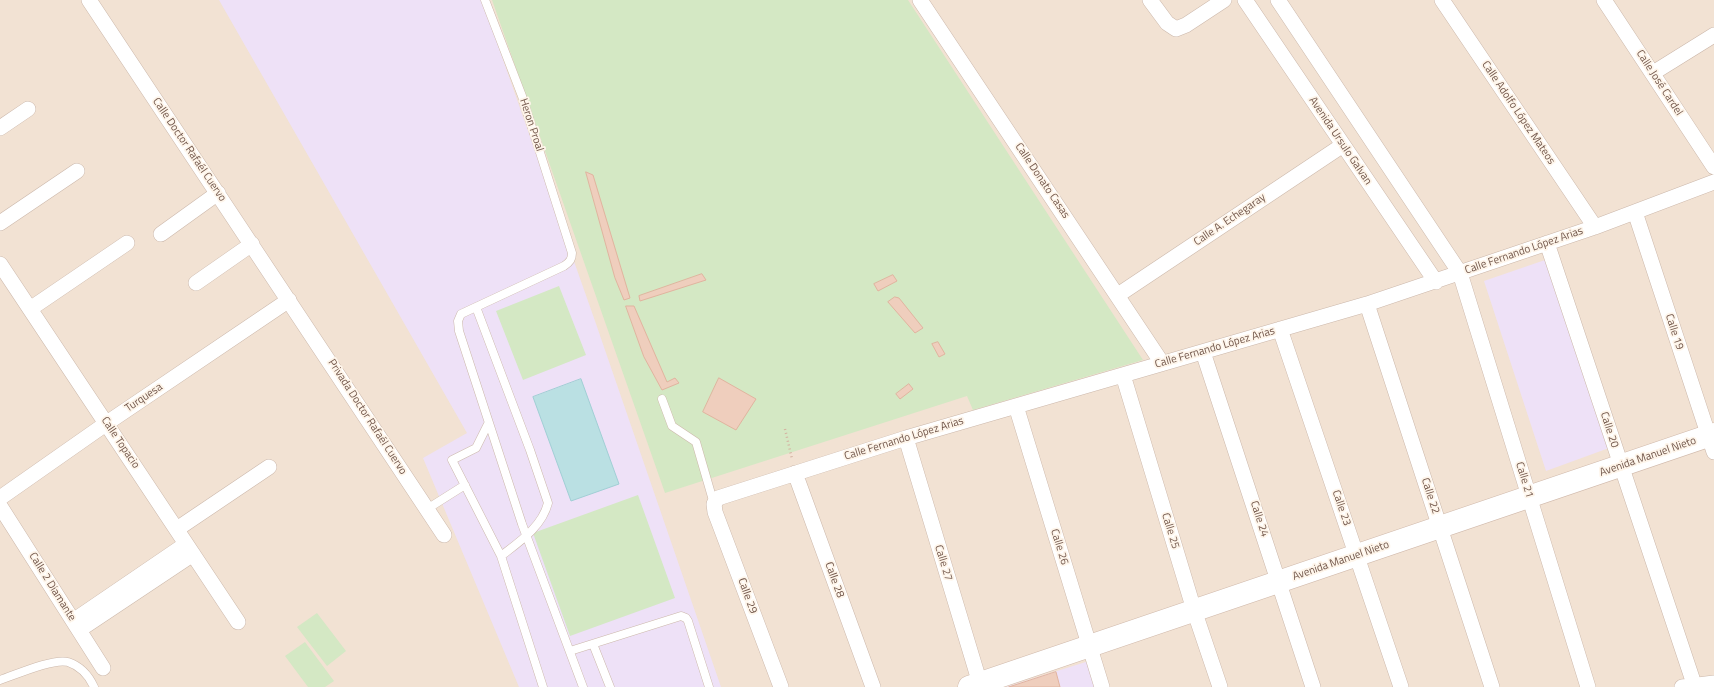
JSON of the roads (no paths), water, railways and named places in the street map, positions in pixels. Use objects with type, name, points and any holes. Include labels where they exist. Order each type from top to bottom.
[{"type":"street","name":"Calle Doctor Rafaél Cuervo","points":[[89,0],[289,300]]},
{"type":"street","name":"Calle Donato Casas","points":[[920,0],[1162,363]]},
{"type":"street","points":[[1150,0],[1167,23],[1176,29],[1186,25],[1224,0]]},
{"type":"street","name":"Avenida Ursulo Galvan","points":[[1245,0],[1436,282]]},
{"type":"street","points":[[1278,0],[1460,274]]},
{"type":"street","name":"Calle Adolfo López Mateos","points":[[1442,0],[1595,227]]},
{"type":"street","name":"Calle José Cardel","points":[[1604,0],[1714,167]]},
{"type":"street","points":[[1653,73],[1714,35]]},
{"type":"street","points":[[0,128],[28,109]]},
{"type":"street","name":"Calle A. Echegaray","points":[[1118,295],[1342,145]]},
{"type":"street","points":[[0,223],[77,170]]},
{"type":"street","name":"Calle Fernando López Arias","points":[[714,504],[718,498],[906,438],[1367,304],[1436,282],[1595,227],[1714,182]]},
{"type":"street","points":[[161,234],[218,193]]},
{"type":"street","name":"Calle 19","points":[[1635,212],[1712,441]]},
{"type":"street","points":[[30,310],[127,243]]},
{"type":"street","name":"Calle 20","points":[[1547,243],[1621,466],[1688,686]]},
{"type":"street","points":[[196,283],[252,244]]},
{"type":"street","name":"Calle Topacio","points":[[0,264],[238,622]]},
{"type":"street","name":"Calle 21","points":[[1460,274],[1588,687]]},
{"type":"street","name":"Turquesa","points":[[0,498],[107,423],[289,300]]},
{"type":"street","name":"Privada Doctor Rafaél Cuervo","points":[[289,300],[444,535]]},
{"type":"street","name":"Calle 22","points":[[1367,304],[1492,687]]},
{"type":"street","name":"Calle 23","points":[[1280,329],[1401,687]]},
{"type":"street","name":"Calle 24","points":[[1203,352],[1313,687]]},
{"type":"street","name":"Calle 25","points":[[1123,375],[1194,610],[1220,687]]},
{"type":"street","name":"Calle 26","points":[[1016,406],[1102,687]]},
{"type":"street","name":"Calle 27","points":[[906,438],[976,686]]},
{"type":"street","name":"Avenida Manuel Nieto","points":[[976,686],[1194,610],[1621,466],[1712,441]]},
{"type":"street","points":[[177,529],[269,467]]},
{"type":"street","name":"Calle 28","points":[[795,474],[873,687]]},
{"type":"street","name":"Calle 29","points":[[714,504],[781,687]]},
{"type":"street","name":"Calle 2 Diamante","points":[[0,506],[103,668]]},
{"type":"street","points":[[76,625],[190,549]]},
{"type":"street","points":[[1688,686],[1714,683]]},
{"type":"lane","name":"Heron Proal","points":[[476,307],[564,266],[570,262],[572,252],[522,96],[485,0]]},
{"type":"lane","points":[[501,556],[527,536],[542,517],[548,503],[476,307],[461,314],[458,322],[459,331],[488,424],[527,536],[583,687]]},
{"type":"lane","points":[[662,399],[672,426],[696,442],[714,504]]},
{"type":"lane","points":[[488,424],[476,448],[452,460],[501,556],[544,687]]},
{"type":"lane","points":[[427,509],[464,485]]},
{"type":"lane","points":[[570,651],[681,616],[686,618],[709,687]]},
{"type":"lane","points":[[594,644],[610,687]]},
{"type":"lane","points":[[0,680],[58,662],[68,662],[87,674],[94,687]]},
{"type":"water","points":[[581,379],[619,484],[571,501],[533,397]]}]
